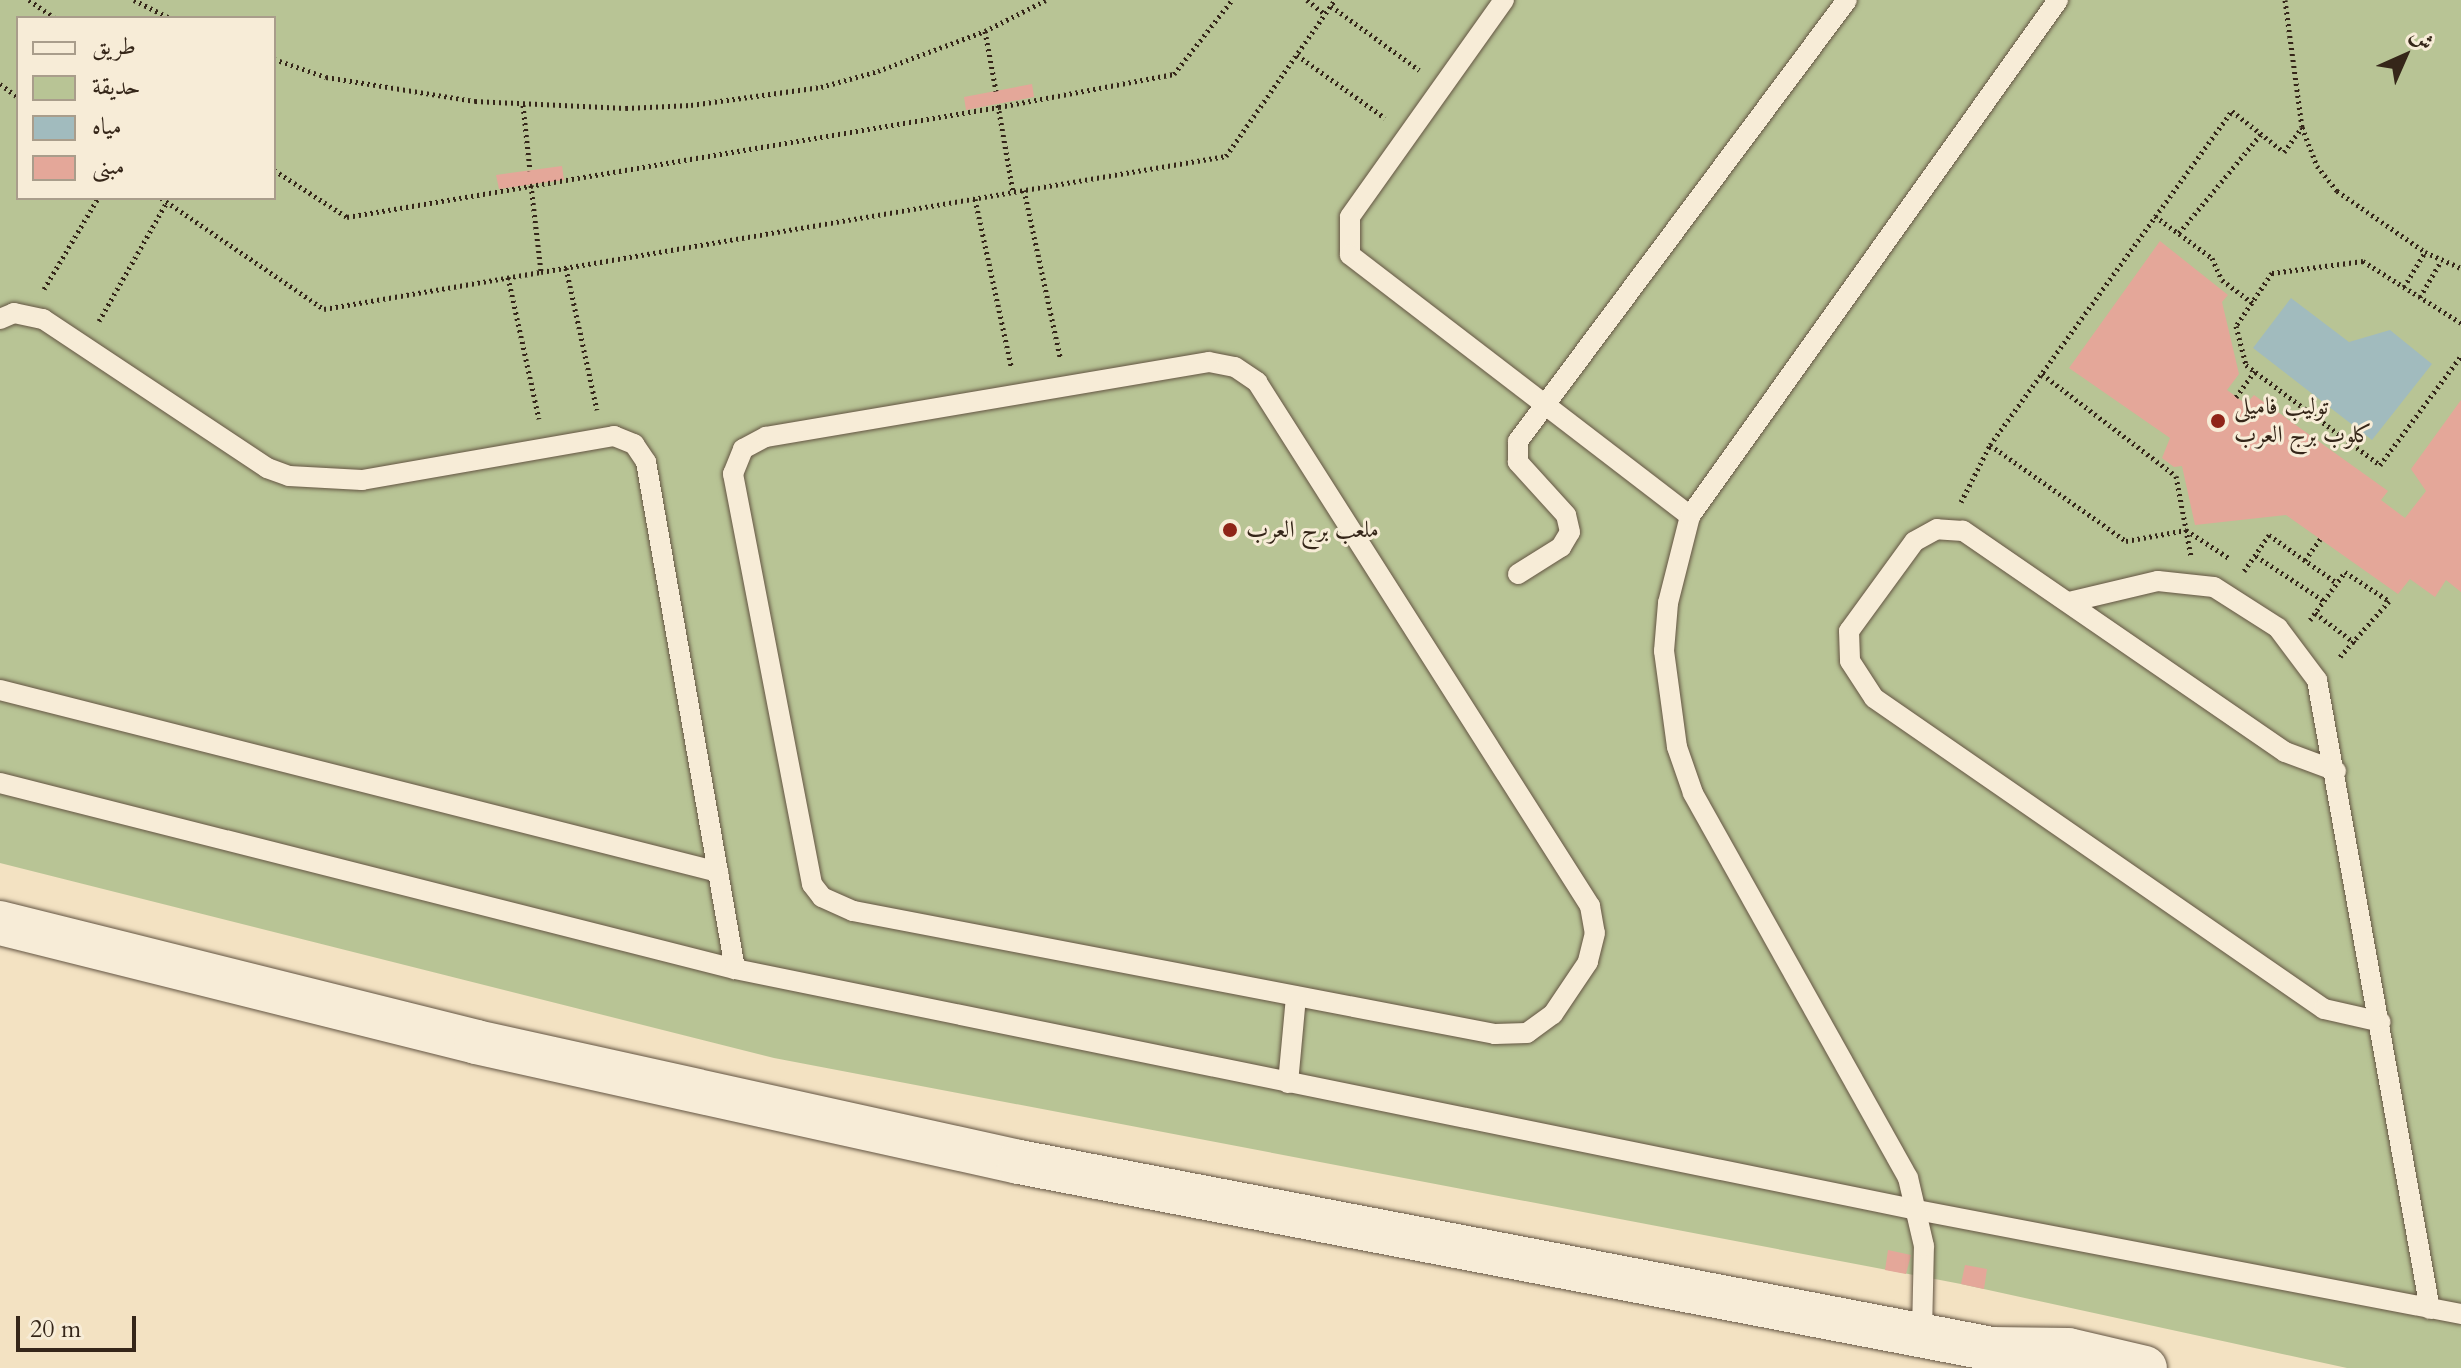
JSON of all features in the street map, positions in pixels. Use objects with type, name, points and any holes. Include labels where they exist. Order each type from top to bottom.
[{"type":"street","points":[[0,923],[476,1042],[913,1139],[1922,1332],[1997,1362],[2066,1359],[2145,1368]]},
{"type":"lane","points":[[1504,0],[1350,217],[1350,255],[1544,408],[1690,516]]},
{"type":"lane","points":[[1518,574],[1561,547],[1570,532],[1566,515],[1515,455],[1518,441],[1847,0]]},
{"type":"lane","points":[[1922,1332],[1927,1282],[1917,1210],[1894,1148],[1693,793],[1677,747],[1664,651],[1668,603],[1690,516],[2058,0]]},
{"type":"lane","points":[[0,319],[14,313],[43,319],[267,468],[289,476],[362,480],[603,438],[625,438],[646,462],[735,969]]},
{"type":"lane","points":[[1209,362],[1235,367],[1257,382],[1580,886],[1594,919],[1588,962],[1553,1014],[1527,1033],[1495,1034],[853,911],[829,902],[812,884],[733,474],[736,460],[743,449],[766,437],[1017,395],[1209,362]]},
{"type":"lane","points":[[2336,771],[2285,752],[1975,537],[1950,528],[1937,529],[1914,542],[1849,631],[1850,661],[1864,687],[2324,1009],[2381,1022]]},
{"type":"lane","points":[[2069,602],[2158,581],[2196,582],[2230,595],[2294,643],[2317,680],[2336,771],[2430,1309]]},
{"type":"lane","points":[[0,690],[718,872]]},
{"type":"lane","points":[[0,783],[735,969],[1917,1210],[2461,1314]]},
{"type":"lane","points":[[1288,1083],[1296,996]]},
{"type":"path","points":[[29,0],[52,16]]},
{"type":"path","points":[[134,0],[166,16]]},
{"type":"path","points":[[276,60],[326,77],[523,105],[626,108],[756,98],[878,71],[985,31],[1046,0]]},
{"type":"path","points":[[276,171],[347,217],[998,106],[1174,74],[1232,0]]},
{"type":"path","points":[[1307,0],[1325,14]]},
{"type":"path","points":[[116,292],[164,200],[324,309],[1226,156],[1335,0]]},
{"type":"path","points":[[2285,0],[2302,127],[2317,166],[2337,191],[2425,252],[2461,268]]},
{"type":"path","points":[[1331,6],[1442,87]]},
{"type":"path","points":[[985,31],[996,91]]},
{"type":"path","points":[[1297,55],[1408,135]]},
{"type":"path","points":[[523,105],[530,171]]},
{"type":"path","points":[[998,106],[1013,192]]},
{"type":"path","points":[[1950,528],[1990,445],[2232,111],[2284,152],[2302,127]]},
{"type":"path","points":[[2179,233],[2261,134]]},
{"type":"path","points":[[531,185],[541,272]]},
{"type":"path","points":[[1024,190],[1066,387]]},
{"type":"path","points":[[975,199],[1017,395]]},
{"type":"path","points":[[61,260],[97,200]]},
{"type":"path","points":[[2155,216],[2212,258],[2222,280],[2252,303]]},
{"type":"path","points":[[2404,287],[2425,252]]},
{"type":"path","points":[[2461,323],[2363,261],[2272,273],[2236,326],[2246,365],[2380,465],[2461,356]]},
{"type":"path","points":[[2420,297],[2441,261]]},
{"type":"path","points":[[566,268],[603,438]]},
{"type":"path","points":[[508,277],[532,384]]},
{"type":"path","points":[[2236,397],[2255,371]]},
{"type":"path","points":[[2042,374],[2176,476],[2196,582]]},
{"type":"path","points":[[1990,445],[2126,541],[2186,530],[2246,569]]},
{"type":"path","points":[[2230,595],[2269,535],[2337,583]]},
{"type":"path","points":[[2305,560],[2320,539]]},
{"type":"path","points":[[2256,556],[2324,601]]},
{"type":"path","points":[[2294,643],[2345,572],[2389,601],[2355,643],[2317,680]]},
{"type":"path","points":[[2315,613],[2355,643]]},
{"type":"green space","name":"ملعب برج العرب","points":[[0,0],[2461,0],[2461,1368],[2347,1368],[1961,1284],[774,1058],[0,863]]},
{"type":"water","points":[[2291,298],[2349,342],[2390,330],[2432,364],[2372,440],[2253,348]]},
{"type":"building","points":[[1032,84],[1034,97],[966,110],[964,97]]},
{"type":"building","points":[[562,166],[564,180],[499,189],[496,175]]},
{"type":"building","name":"توليب فاميلى كلوب برج العرب","points":[[2160,241],[2228,295],[2222,302],[2239,374],[2227,390],[2246,404],[2254,395],[2388,491],[2381,500],[2405,518],[2426,491],[2411,469],[2461,400],[2461,592],[2446,580],[2435,597],[2410,579],[2398,594],[2286,515],[2195,525],[2182,466],[2174,467],[2162,458],[2170,438],[2069,368]]},
{"type":"building","points":[[1888,1250],[1911,1255],[1906,1274],[1885,1270]]},
{"type":"building","points":[[1965,1265],[1987,1269],[1984,1289],[1961,1284]]},
{"type":"place","name":"توليب فاميلى كلوب برج العرب","points":[[2218,421]]},
{"type":"place","name":"ملعب برج العرب","points":[[1230,530]]}]
